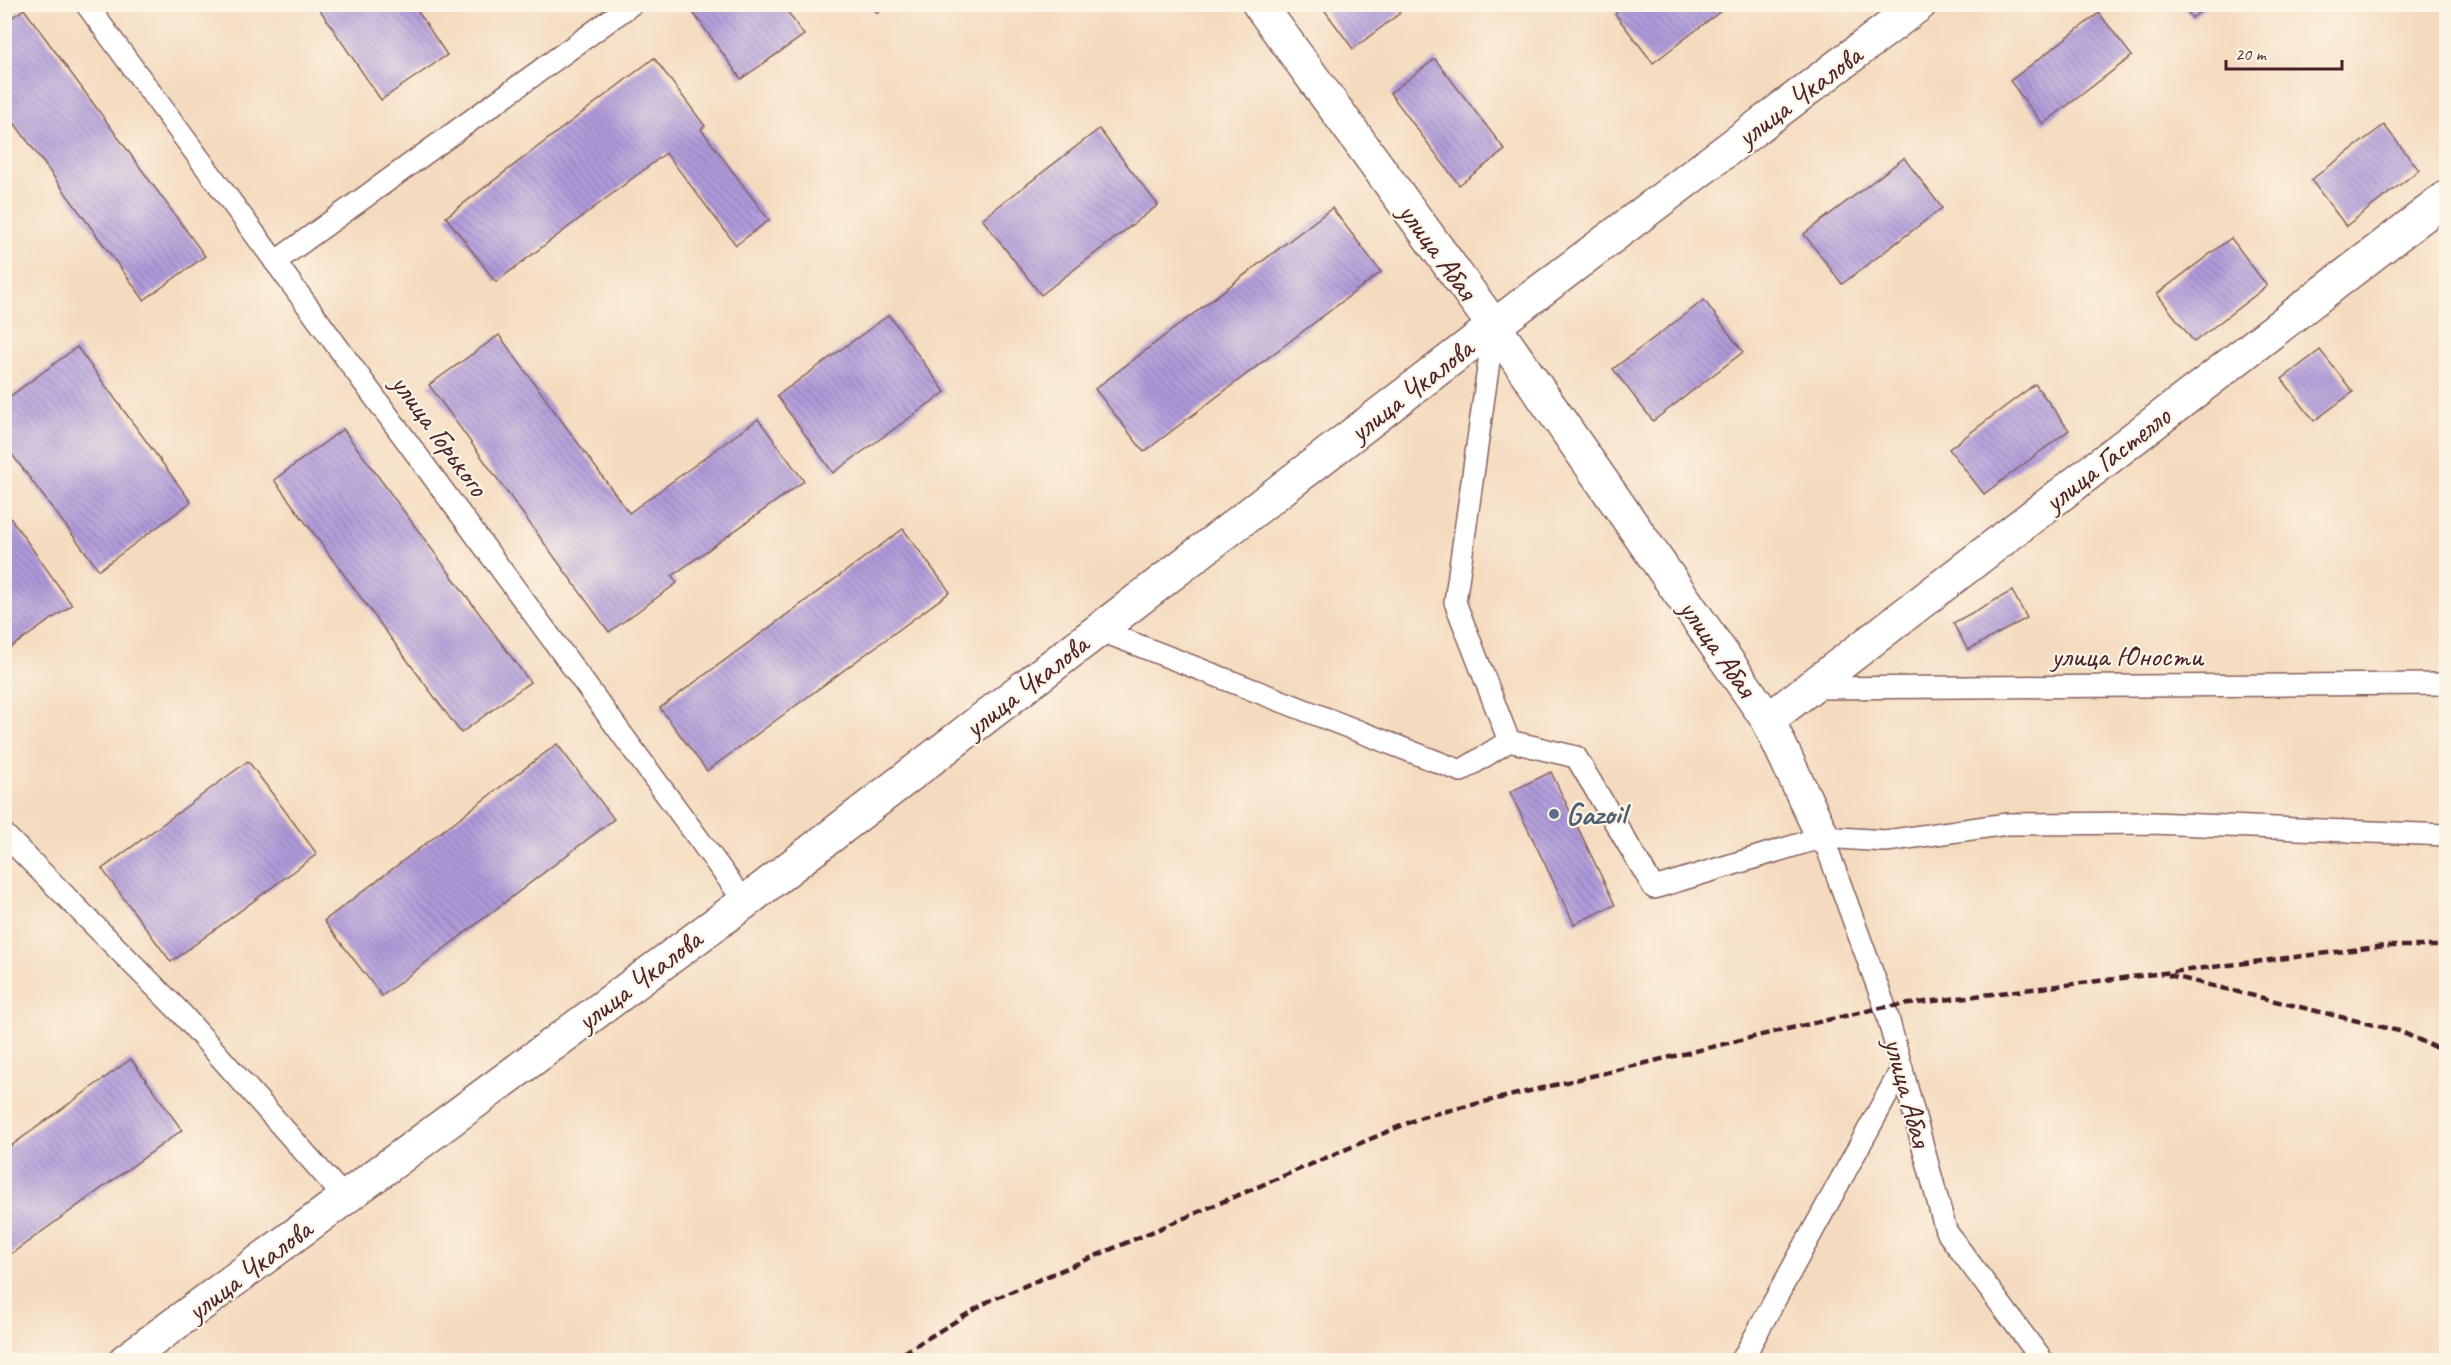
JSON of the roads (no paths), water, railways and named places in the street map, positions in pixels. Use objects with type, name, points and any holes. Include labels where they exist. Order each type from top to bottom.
[{"type":"main road","name":"улица Абая","points":[[1259,4],[1494,327],[1768,720],[1823,837]]},
{"type":"main road","name":"улица Чкалова","points":[[126,1360],[745,902],[1494,327],[1920,4]]},
{"type":"main road","name":"улица Гастелло","points":[[1768,720],[2442,206]]},
{"type":"lane","name":"улица Горького","points":[[86,4],[745,902]]},
{"type":"lane","points":[[275,262],[632,4]]},
{"type":"lane","points":[[1494,327],[1455,602],[1509,741]]},
{"type":"lane","points":[[1099,630],[1461,771],[1509,741],[1576,757],[1654,888],[1823,837],[1886,841],[2007,824],[2141,823],[2446,835]]},
{"type":"lane","name":"улица Юности","points":[[1808,688],[2446,684]]},
{"type":"lane","points":[[4,834],[181,1013],[345,1198]]},
{"type":"lane","name":"улица Абая","points":[[1823,837],[1885,1007],[1946,1231],[2042,1360]]},
{"type":"lane","points":[[1742,1360],[1902,1068]]},
{"type":"railway","points":[[892,1360],[987,1302],[1422,1117],[1885,1007],[2385,946],[2446,946]]},
{"type":"railway","points":[[2168,975],[2399,1031],[2446,1052]]},
{"type":"place","name":"Gazoil","points":[[1554,814]]}]
